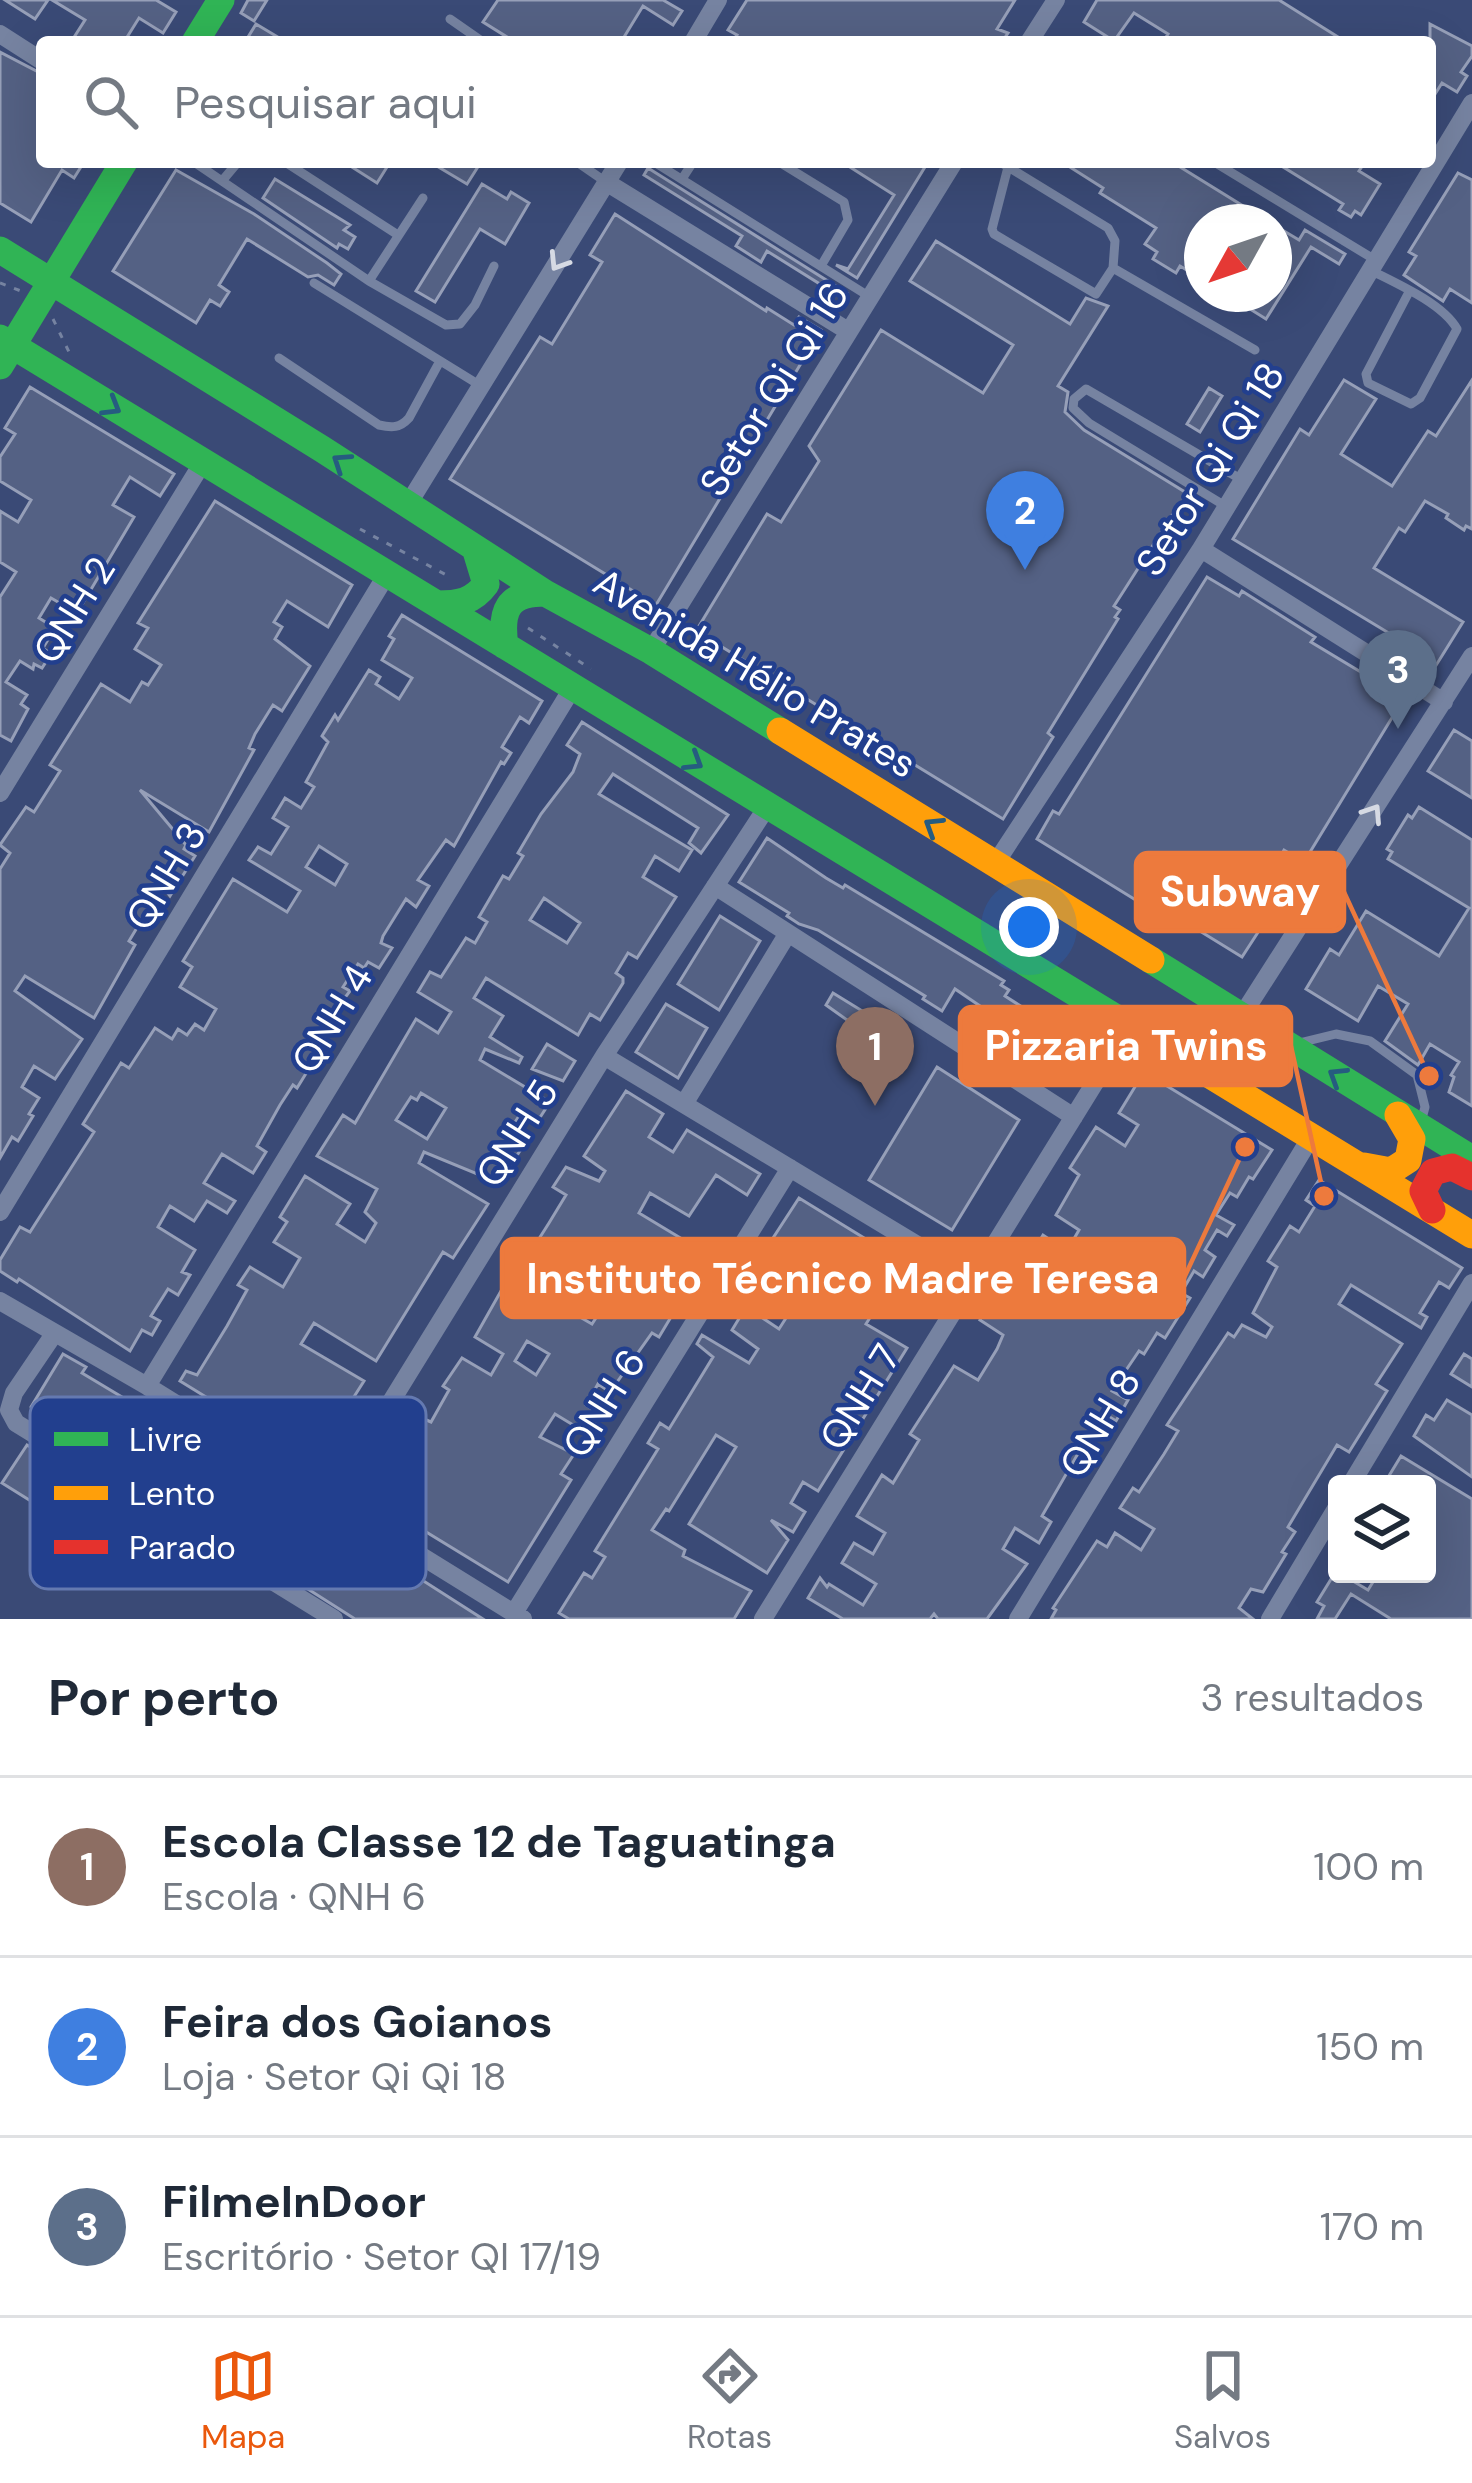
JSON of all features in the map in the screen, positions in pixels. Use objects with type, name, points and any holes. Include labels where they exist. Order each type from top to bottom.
[{"type":"main road","points":[[199,36],[220,0]]},
{"type":"main road","points":[[120,168],[4,350],[203,462],[1472,1235]]},
{"type":"main road","name":"Avenida Hélio Prates","points":[[0,250],[544,593],[651,651],[1472,1159]]},
{"type":"main road","points":[[437,604],[468,603],[479,596],[486,584],[476,551]]},
{"type":"main road","points":[[506,646],[502,614],[507,604],[528,592],[544,593]]},
{"type":"main road","points":[[1352,1162],[1378,1172],[1391,1171],[1410,1160],[1414,1146],[1408,1120]]},
{"type":"main road","points":[[1432,1210],[1424,1190],[1432,1172],[1452,1167],[1472,1177]]},
{"type":"street","points":[[697,36],[718,0]]},
{"type":"street","points":[[1033,36],[1056,0]]},
{"type":"street","points":[[0,34],[36,57]]},
{"type":"street","name":"Setor Qi Qi 18","points":[[1436,163],[1472,103]]},
{"type":"street","points":[[407,506],[615,168]]},
{"type":"street","name":"Setor Qi Qi 16","points":[[651,651],[950,168]]},
{"type":"street","name":"Setor Qi Qi 18","points":[[995,864],[1244,481],[1433,168]]},
{"type":"street","points":[[606,182],[848,332]]},
{"type":"street","name":"QNH 2","points":[[0,793],[203,462]]},
{"type":"street","points":[[1201,549],[1444,702]]},
{"type":"street","name":"QNH 3","points":[[0,1212],[387,574]]},
{"type":"street","points":[[1241,1017],[1472,656]]},
{"type":"street","name":"QNH 4","points":[[147,1386],[573,687]]},
{"type":"street","name":"QNH 5","points":[[394,1397],[604,1056],[767,807]]},
{"type":"street","points":[[715,886],[1074,1117]]},
{"type":"street","points":[[684,1104],[788,933]]},
{"type":"street","name":"QNH 7","points":[[763,1619],[1130,1026]]},
{"type":"street","points":[[604,1056],[972,1278]]},
{"type":"street","name":"QNH 8","points":[[1018,1619],[1311,1137]]},
{"type":"street","name":"QNH 6","points":[[519,1616],[790,1168]]},
{"type":"street","points":[[1356,1475],[1472,1283]]},
{"type":"street","points":[[0,1301],[164,1397]]},
{"type":"street","points":[[30,1432],[16,1424],[9,1410],[14,1394],[54,1334]]},
{"type":"street","points":[[1270,1619],[1328,1522]]},
{"type":"street","points":[[426,1558],[519,1616]]},
{"type":"street","points":[[286,1589],[334,1619]]},
{"type":"lane","points":[[450,19],[474,36]]},
{"type":"lane","points":[[203,168],[368,281],[446,325],[460,324],[494,266]]},
{"type":"lane","points":[[222,181],[233,168]]},
{"type":"lane","points":[[294,168],[398,235]]},
{"type":"lane","points":[[586,168],[606,182]]},
{"type":"lane","points":[[664,168],[870,297]]},
{"type":"lane","points":[[682,179],[689,168]]},
{"type":"lane","points":[[789,168],[844,202],[849,211],[821,266]]},
{"type":"lane","points":[[1003,168],[994,235],[1096,294],[1113,268],[1114,241],[1108,228],[1010,168]]},
{"type":"lane","points":[[1223,168],[1447,316],[1457,329],[1420,398],[1412,404],[1368,383],[1366,374],[1409,292]]},
{"type":"lane","points":[[368,281],[423,198]]},
{"type":"lane","points":[[1113,268],[1256,350]]},
{"type":"lane","points":[[314,283],[481,386]]},
{"type":"lane","points":[[279,358],[379,425],[392,428],[409,418],[440,361]]},
{"type":"lane","points":[[1227,507],[1090,423],[1073,408],[1074,399],[1087,389],[1244,481]]},
{"type":"lane","points":[[1288,1046],[1336,1034],[1370,1041],[1417,1075],[1425,1107],[1408,1120]]},
{"type":"building","points":[[5,0],[48,0],[35,19]]},
{"type":"building","points":[[52,0],[156,0],[176,12],[163,33],[139,18],[128,36],[75,36],[85,20]]},
{"type":"building","points":[[248,0],[267,0],[254,21],[241,13]]},
{"type":"building","points":[[498,0],[663,0],[682,11],[673,25],[643,6],[625,36],[505,36],[483,22]]},
{"type":"building","points":[[747,0],[1015,0],[997,29],[1006,36],[736,36],[728,30]]},
{"type":"building","points":[[1097,0],[1279,0],[1336,36],[1167,36],[1134,13],[1118,36],[1106,36],[1084,22]]},
{"type":"building","points":[[256,24],[276,36],[249,36]]},
{"type":"building","points":[[1430,24],[1472,46],[1472,56],[1461,72],[1467,76],[1457,92],[1442,83],[1436,92],[1436,36],[1430,36]]},
{"type":"building","points":[[0,52],[36,71],[36,168],[80,168],[74,178],[62,170],[31,222],[0,203]]},
{"type":"building","points":[[353,168],[386,168],[377,183]]},
{"type":"building","points":[[440,168],[477,168],[467,184]]},
{"type":"building","points":[[648,168],[847,293],[844,299],[767,251],[761,262],[736,246],[742,236],[644,175]]},
{"type":"building","points":[[851,168],[924,168],[857,278],[836,265],[848,269],[894,195]]},
{"type":"building","points":[[1071,168],[1182,168],[1240,204],[1184,204],[1184,268],[1180,266],[1176,273],[1153,259],[1157,252],[1145,244],[1156,228],[1100,193],[1103,188]]},
{"type":"building","points":[[1285,168],[1361,168],[1380,184],[1361,215],[1355,211],[1351,217],[1339,210],[1343,204]]},
{"type":"building","points":[[176,170],[327,263],[341,274],[334,285],[318,275],[308,277],[247,239],[219,285],[229,292],[220,306],[210,300],[196,323],[113,271]]},
{"type":"building","points":[[1458,173],[1472,180],[1472,303],[1450,289],[1443,301],[1404,275],[1416,256],[1409,252]]},
{"type":"building","points":[[275,179],[350,225],[344,230],[355,237],[348,249],[339,244],[337,248],[263,198]]},
{"type":"building","points":[[482,184],[507,199],[511,192],[529,203],[505,244],[480,229],[435,302],[416,291]]},
{"type":"building","points":[[615,214],[766,311],[794,325],[799,317],[821,330],[656,605],[450,479],[540,337],[552,344],[602,262],[590,255]]},
{"type":"building","points":[[1305,230],[1345,254],[1339,264],[1311,247],[1292,277],[1292,236],[1299,240]]},
{"type":"building","points":[[936,241],[1070,324],[1086,298],[1108,306],[1058,386],[1068,392],[1065,412],[1084,430],[1198,500],[1191,510],[1180,503],[1114,606],[1120,610],[1118,619],[1048,733],[1053,737],[1003,819],[696,631],[767,514],[781,522],[819,461],[809,446],[881,330],[983,393],[1013,345],[910,281]]},
{"type":"building","points":[[1344,380],[1376,399],[1341,454],[1392,486],[1428,431],[1436,436],[1472,380],[1472,529],[1466,526],[1464,530],[1425,501],[1405,532],[1399,528],[1374,568],[1463,622],[1435,667],[1405,648],[1407,644],[1233,539],[1300,429],[1309,435]]},
{"type":"building","points":[[30,387],[174,474],[160,496],[130,477],[113,505],[134,517],[77,613],[51,598],[39,618],[55,628],[43,648],[51,654],[42,668],[34,664],[33,669],[20,661],[6,682],[27,695],[21,704],[28,709],[11,741],[0,735],[0,597],[16,572],[0,562],[0,511],[18,522],[31,500],[0,481],[0,457],[15,434],[5,428]]},
{"type":"building","points":[[1209,388],[1222,396],[1200,432],[1187,424]]},
{"type":"building","points":[[215,501],[352,585],[328,627],[287,601],[274,622],[282,627],[275,639],[310,666],[282,711],[273,705],[255,734],[249,748],[254,750],[209,832],[140,790],[186,845],[184,849],[195,856],[170,896],[162,886],[129,941],[135,945],[94,1018],[25,976],[15,991],[82,1039],[55,1079],[34,1066],[22,1087],[39,1098],[29,1114],[33,1116],[18,1141],[12,1137],[0,1158],[0,869],[10,853],[0,845],[26,807],[34,812],[60,771],[50,765],[101,684],[130,702],[142,682],[148,685],[161,665],[135,649],[148,628],[138,623]]},
{"type":"building","points":[[1207,577],[1239,596],[1242,591],[1315,637],[1311,642],[1404,698],[1307,857],[1302,861],[1284,850],[1249,914],[1264,923],[1242,957],[1151,901],[1147,907],[1037,839],[1053,811],[1059,814]]},
{"type":"building","points":[[402,615],[542,701],[529,723],[520,717],[502,747],[511,753],[501,762],[454,846],[446,840],[418,880],[429,886],[416,907],[406,899],[383,936],[381,943],[392,948],[379,968],[368,962],[364,968],[358,964],[343,987],[350,991],[326,1023],[331,1026],[315,1051],[324,1057],[315,1071],[310,1067],[297,1088],[293,1085],[280,1105],[257,1146],[266,1152],[253,1173],[222,1154],[204,1183],[235,1201],[227,1213],[207,1201],[194,1221],[170,1206],[158,1227],[195,1250],[182,1272],[190,1275],[178,1295],[168,1289],[151,1316],[160,1321],[152,1335],[142,1330],[130,1351],[0,1271],[0,1260],[20,1227],[30,1232],[94,1132],[83,1124],[121,1063],[129,1068],[155,1028],[172,1039],[178,1029],[187,1035],[195,1024],[204,1030],[216,1009],[180,987],[192,967],[183,961],[233,879],[287,912],[300,891],[249,860],[258,847],[271,854],[288,827],[273,818],[285,798],[301,808],[314,787],[306,782],[328,742],[322,736],[335,715],[338,720],[369,670],[380,677],[376,684],[399,699],[412,678],[382,660],[394,639],[389,636]],"holes":[[[319,846],[347,864],[335,885],[306,867]]]},
{"type":"building","points":[[582,722],[728,815],[701,853],[689,843],[698,828],[613,774],[599,794],[692,850],[679,871],[655,856],[643,877],[676,897],[637,958],[628,953],[616,973],[623,983],[600,1020],[590,1014],[578,1035],[486,978],[474,998],[503,1016],[490,1037],[522,1057],[519,1063],[485,1049],[480,1060],[550,1102],[537,1122],[521,1113],[508,1133],[525,1143],[499,1183],[424,1152],[419,1163],[488,1204],[453,1258],[443,1252],[376,1361],[314,1323],[301,1344],[364,1381],[354,1397],[206,1397],[180,1381],[186,1371],[197,1375],[247,1290],[238,1285],[250,1267],[283,1287],[300,1258],[274,1242],[287,1222],[280,1217],[305,1176],[350,1204],[337,1224],[365,1242],[376,1223],[365,1212],[377,1189],[317,1156],[343,1115],[355,1123],[416,1019],[438,1033],[451,1012],[418,992],[430,972],[441,977],[466,938],[475,943],[487,922],[479,917],[503,876],[509,879],[523,856],[518,853],[573,772],[580,754],[567,745]],"holes":[[[544,898],[580,923],[567,943],[530,920]],[[421,1093],[446,1108],[427,1139],[396,1120],[411,1097],[417,1100]]]},
{"type":"building","points":[[1454,730],[1472,741],[1472,798],[1428,771]]},
{"type":"building","points":[[1419,807],[1472,840],[1472,1106],[1449,1092],[1459,1062],[1430,1044],[1418,1065],[1385,1041],[1408,1004],[1378,986],[1358,1021],[1306,989],[1330,949],[1339,955],[1366,911],[1439,956],[1469,908],[1388,859],[1392,852],[1387,849],[1408,815],[1412,818]]},
{"type":"building","points":[[767,838],[826,878],[1004,981],[1001,985],[1009,990],[1005,996],[1050,1025],[1043,1037],[1013,1018],[1008,1025],[955,989],[942,1011],[739,882]]},
{"type":"building","points":[[720,916],[760,941],[719,1010],[678,984]]},
{"type":"building","points":[[833,993],[872,1017],[847,1020],[826,1005]]},
{"type":"building","points":[[666,1004],[707,1028],[678,1078],[636,1052]]},
{"type":"building","points":[[547,1044],[575,1061],[563,1081],[532,1069]]},
{"type":"building","points":[[937,1067],[1019,1120],[952,1230],[869,1180]]},
{"type":"building","points":[[1144,1072],[1272,1150],[1253,1179],[1249,1177],[1237,1197],[1230,1193],[1216,1215],[1234,1225],[1227,1236],[1217,1230],[1205,1250],[1215,1257],[1203,1277],[1194,1271],[1181,1293],[1190,1298],[1165,1338],[1157,1333],[1144,1354],[1139,1351],[1112,1391],[1128,1400],[1116,1421],[1102,1412],[1042,1516],[1051,1522],[1039,1543],[1015,1528],[1003,1549],[1027,1564],[987,1619],[938,1619],[934,1614],[930,1619],[843,1619],[808,1598],[820,1578],[827,1587],[863,1605],[876,1584],[842,1563],[854,1543],[873,1554],[885,1533],[857,1516],[882,1475],[893,1483],[919,1440],[910,1434],[954,1366],[978,1380],[1003,1335],[980,1320],[993,1298],[1002,1304],[1043,1235],[1067,1251],[1079,1230],[1056,1215],[1079,1175],[1070,1168],[1096,1127],[1125,1146],[1138,1125],[1119,1113]]},
{"type":"building","points":[[626,1091],[663,1114],[649,1137],[673,1152],[687,1130],[760,1174],[747,1195],[716,1175],[689,1216],[650,1193],[639,1213],[702,1251],[690,1271],[697,1276],[665,1313],[671,1317],[659,1337],[652,1333],[610,1392],[598,1384],[586,1405],[600,1414],[588,1434],[555,1414],[540,1437],[574,1454],[561,1474],[571,1480],[508,1582],[426,1532],[426,1420],[431,1422],[449,1390],[443,1386],[462,1358],[491,1375],[503,1354],[475,1337],[510,1275],[502,1270],[510,1258],[516,1262],[522,1253],[528,1256],[566,1195],[553,1187],[566,1167],[599,1181],[605,1171],[584,1156]],"holes":[[[579,1288],[605,1304],[592,1324],[566,1309]],[[527,1341],[549,1354],[536,1375],[515,1361]]]},
{"type":"building","points":[[1319,1180],[1462,1268],[1449,1288],[1439,1282],[1420,1313],[1427,1317],[1421,1328],[1351,1285],[1339,1304],[1402,1344],[1376,1384],[1387,1391],[1349,1452],[1337,1445],[1288,1527],[1295,1532],[1263,1592],[1251,1589],[1239,1608],[1253,1619],[1051,1619],[1053,1608],[1097,1541],[1107,1547],[1115,1533],[1141,1550],[1154,1529],[1120,1508],[1133,1488],[1139,1492],[1164,1454],[1178,1431],[1167,1425],[1228,1333],[1234,1337],[1242,1325],[1266,1337],[1272,1327],[1253,1313],[1277,1267],[1268,1261],[1290,1226],[1299,1232],[1315,1206],[1306,1200]]},
{"type":"building","points":[[799,1198],[944,1287],[925,1314],[886,1292],[866,1324],[907,1348],[818,1491],[803,1482],[791,1503],[805,1512],[793,1532],[771,1520],[788,1540],[767,1573],[689,1524],[736,1447],[716,1435],[652,1530],[685,1550],[683,1556],[751,1591],[734,1619],[569,1619],[559,1613],[584,1573],[592,1578],[605,1557],[595,1551],[658,1449],[648,1443],[660,1423],[669,1429],[713,1357],[697,1344],[702,1335],[749,1363],[758,1349],[732,1330],[746,1307],[779,1329],[793,1307],[779,1298],[802,1256],[773,1238]]},
{"type":"building","points":[[63,1354],[86,1367],[82,1373],[122,1397],[37,1397]]},
{"type":"building","points":[[1464,1354],[1472,1359],[1472,1387],[1451,1374]]},
{"type":"building","points":[[1447,1400],[1472,1415],[1472,1477],[1414,1436],[1426,1415],[1434,1420]]},
{"type":"building","points":[[27,1445],[30,1447],[30,1500],[2,1483]]},
{"type":"building","points":[[1401,1456],[1432,1475],[1389,1475]]},
{"type":"building","points":[[1436,1477],[1472,1499],[1472,1619],[1391,1619],[1351,1594],[1335,1619],[1317,1619],[1324,1606],[1317,1602],[1329,1583],[1356,1583],[1368,1590],[1372,1583],[1436,1583]]},
{"type":"building","points":[[426,1583],[483,1619],[355,1619],[308,1589],[426,1589]]},
{"type":"traffic: fast","points":[[199,36],[221,0]]},
{"type":"traffic: fast","points":[[0,366],[120,168]]},
{"type":"traffic: fast","points":[[0,250],[545,593],[651,651],[780,731]]},
{"type":"traffic: fast","points":[[0,338],[1187,1061]]},
{"type":"traffic: fast","points":[[437,604],[464,601],[486,584],[476,551]]},
{"type":"traffic: fast","points":[[505,646],[509,606],[522,596],[545,593]]},
{"type":"traffic: fast","points":[[1151,960],[1472,1159]]},
{"type":"traffic: slow","points":[[780,731],[1151,960]]},
{"type":"traffic: slow","points":[[1187,1061],[1472,1235]]},
{"type":"traffic: slow","points":[[1364,1166],[1391,1171],[1408,1160],[1412,1139],[1398,1115]]},
{"type":"traffic: jam","points":[[1432,1210],[1423,1191],[1433,1172],[1452,1167],[1472,1177]]},
{"type":"place","name":"Feira dos Goianos","points":[[1025,570]]},
{"type":"place","name":"FilmeInDoor","points":[[1398,729]]},
{"type":"place","name":"Subway","points":[[1429,1076]]},
{"type":"place","name":"Escola Classe 12 de Taguatinga","points":[[875,1106]]},
{"type":"place","name":"Instituto Técnico Madre Teresa","points":[[1245,1147]]},
{"type":"place","name":"Pizzaria Twins","points":[[1324,1196]]}]
